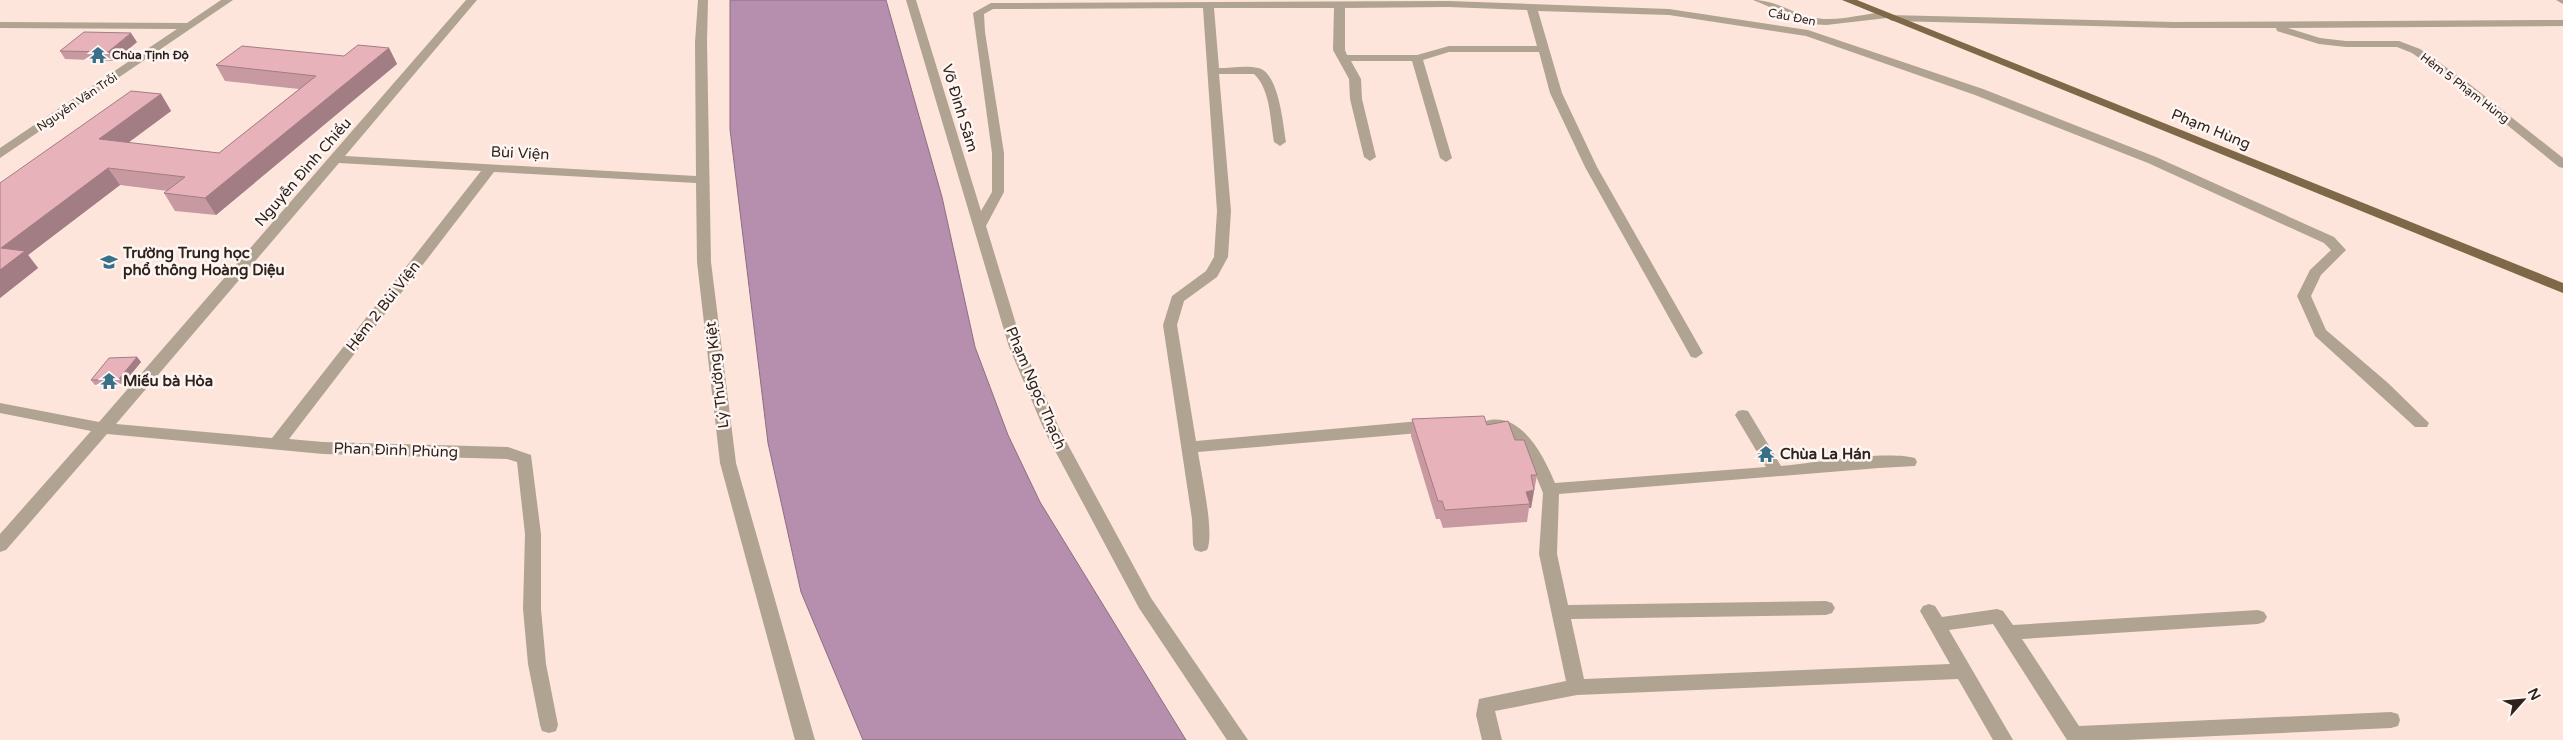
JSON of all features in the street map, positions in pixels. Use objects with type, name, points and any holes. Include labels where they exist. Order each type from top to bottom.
[{"type":"main road","name":"Phạm Hùng","points":[[1848,0],[2563,288]]},
{"type":"street","name":"Nguyễn Văn Trỗi","points":[[0,154],[228,0]]},
{"type":"street","name":"Nguyễn Đình Chiểu","points":[[0,545],[472,0]]},
{"type":"street","name":"Lý Thường Kiệt","points":[[703,0],[701,42],[704,262],[728,463],[806,740]]},
{"type":"street","name":"Võ Đình Sâm","points":[[910,0],[979,226]]},
{"type":"street","points":[[1758,0],[1810,21],[1826,22],[1888,16],[2173,25],[2563,23]]},
{"type":"street","points":[[1201,545],[1200,520],[1170,326],[1177,299],[1212,274],[1222,258],[1224,211],[1208,4]]},
{"type":"street","points":[[1340,4],[1339,50],[1354,79],[1356,99],[1370,157]]},
{"type":"street","name":"Cầu Đen","points":[[979,226],[998,192],[998,153],[979,32],[978,13],[991,6],[1448,4],[1669,12],[1808,33],[1979,92],[2152,160],[2329,240],[2339,250],[2315,273],[2304,296],[2320,333],[2383,387],[2421,424]]},
{"type":"street","points":[[1532,8],[1556,93],[1591,167],[1696,353]]},
{"type":"street","name":"Hẻm 5 Phạm Hùng","points":[[2268,24],[2319,41],[2346,44],[2399,44],[2416,51],[2463,84],[2563,164]]},
{"type":"street","points":[[0,25],[189,26]]},
{"type":"street","points":[[1344,58],[1416,58],[1449,49],[1543,49]]},
{"type":"street","points":[[1416,58],[1446,158]]},
{"type":"street","points":[[1213,70],[1257,70],[1261,73],[1268,82],[1280,142]]},
{"type":"street","name":"Bùi Viện","points":[[335,159],[703,180]]},
{"type":"street","name":"Hẻm 2 Bùi Viện","points":[[277,444],[490,168]]},
{"type":"street","name":"Phạm Ngọc Thạch","points":[[979,226],[1016,347],[1053,432],[1145,603],[1238,740]]},
{"type":"street","name":"Phan Đình Phùng","points":[[0,408],[102,428],[323,448],[508,452],[525,459],[532,534],[532,609],[537,664],[549,725]]},
{"type":"street","points":[[1743,416],[1778,472]]},
{"type":"street","points":[[1477,423],[1509,428],[1526,444],[1537,459],[1552,493],[1548,554],[1577,687]]},
{"type":"street","points":[[1189,447],[1447,425]]},
{"type":"street","points":[[1550,489],[1778,472],[1878,462],[1909,462]]},
{"type":"street","points":[[1561,612],[1826,608]]},
{"type":"street","points":[[2004,740],[1933,618],[1997,616],[2076,737],[2391,720]]},
{"type":"street","points":[[2009,633],[2258,617]]},
{"type":"street","points":[[1492,740],[1485,715],[1486,705],[1577,687],[1964,671]]},
{"type":"shaded area","points":[[730,0],[886,0],[942,197],[975,347],[1008,435],[1040,502],[1186,740],[863,740],[801,592],[768,443],[730,129]]},
{"type":"building","points":[[84,32],[131,33],[108,52],[60,51]]},
{"type":"building","points":[[358,45],[389,48],[205,198],[164,193],[185,177],[108,168],[1,248],[25,251],[0,270],[0,183],[131,91],[161,94],[99,139],[219,153],[316,76],[216,65],[242,46],[344,56]]},
{"type":"building","points":[[137,357],[119,379],[91,380],[109,358]]},
{"type":"building","points":[[1484,416],[1487,425],[1508,421],[1515,440],[1524,440],[1537,475],[1531,475],[1534,490],[1526,492],[1530,504],[1445,510],[1442,501],[1438,501],[1412,419]]},
{"type":"place","name":"Chùa Tịnh Độ","points":[[98,55]]},
{"type":"place","name":"Trường Trung học phổ thông Hoàng Diệu","points":[[109,262]]},
{"type":"place","name":"Miếu bà Hỏa","points":[[109,381]]},
{"type":"place","name":"Chùa La Hán","points":[[1766,454]]}]
